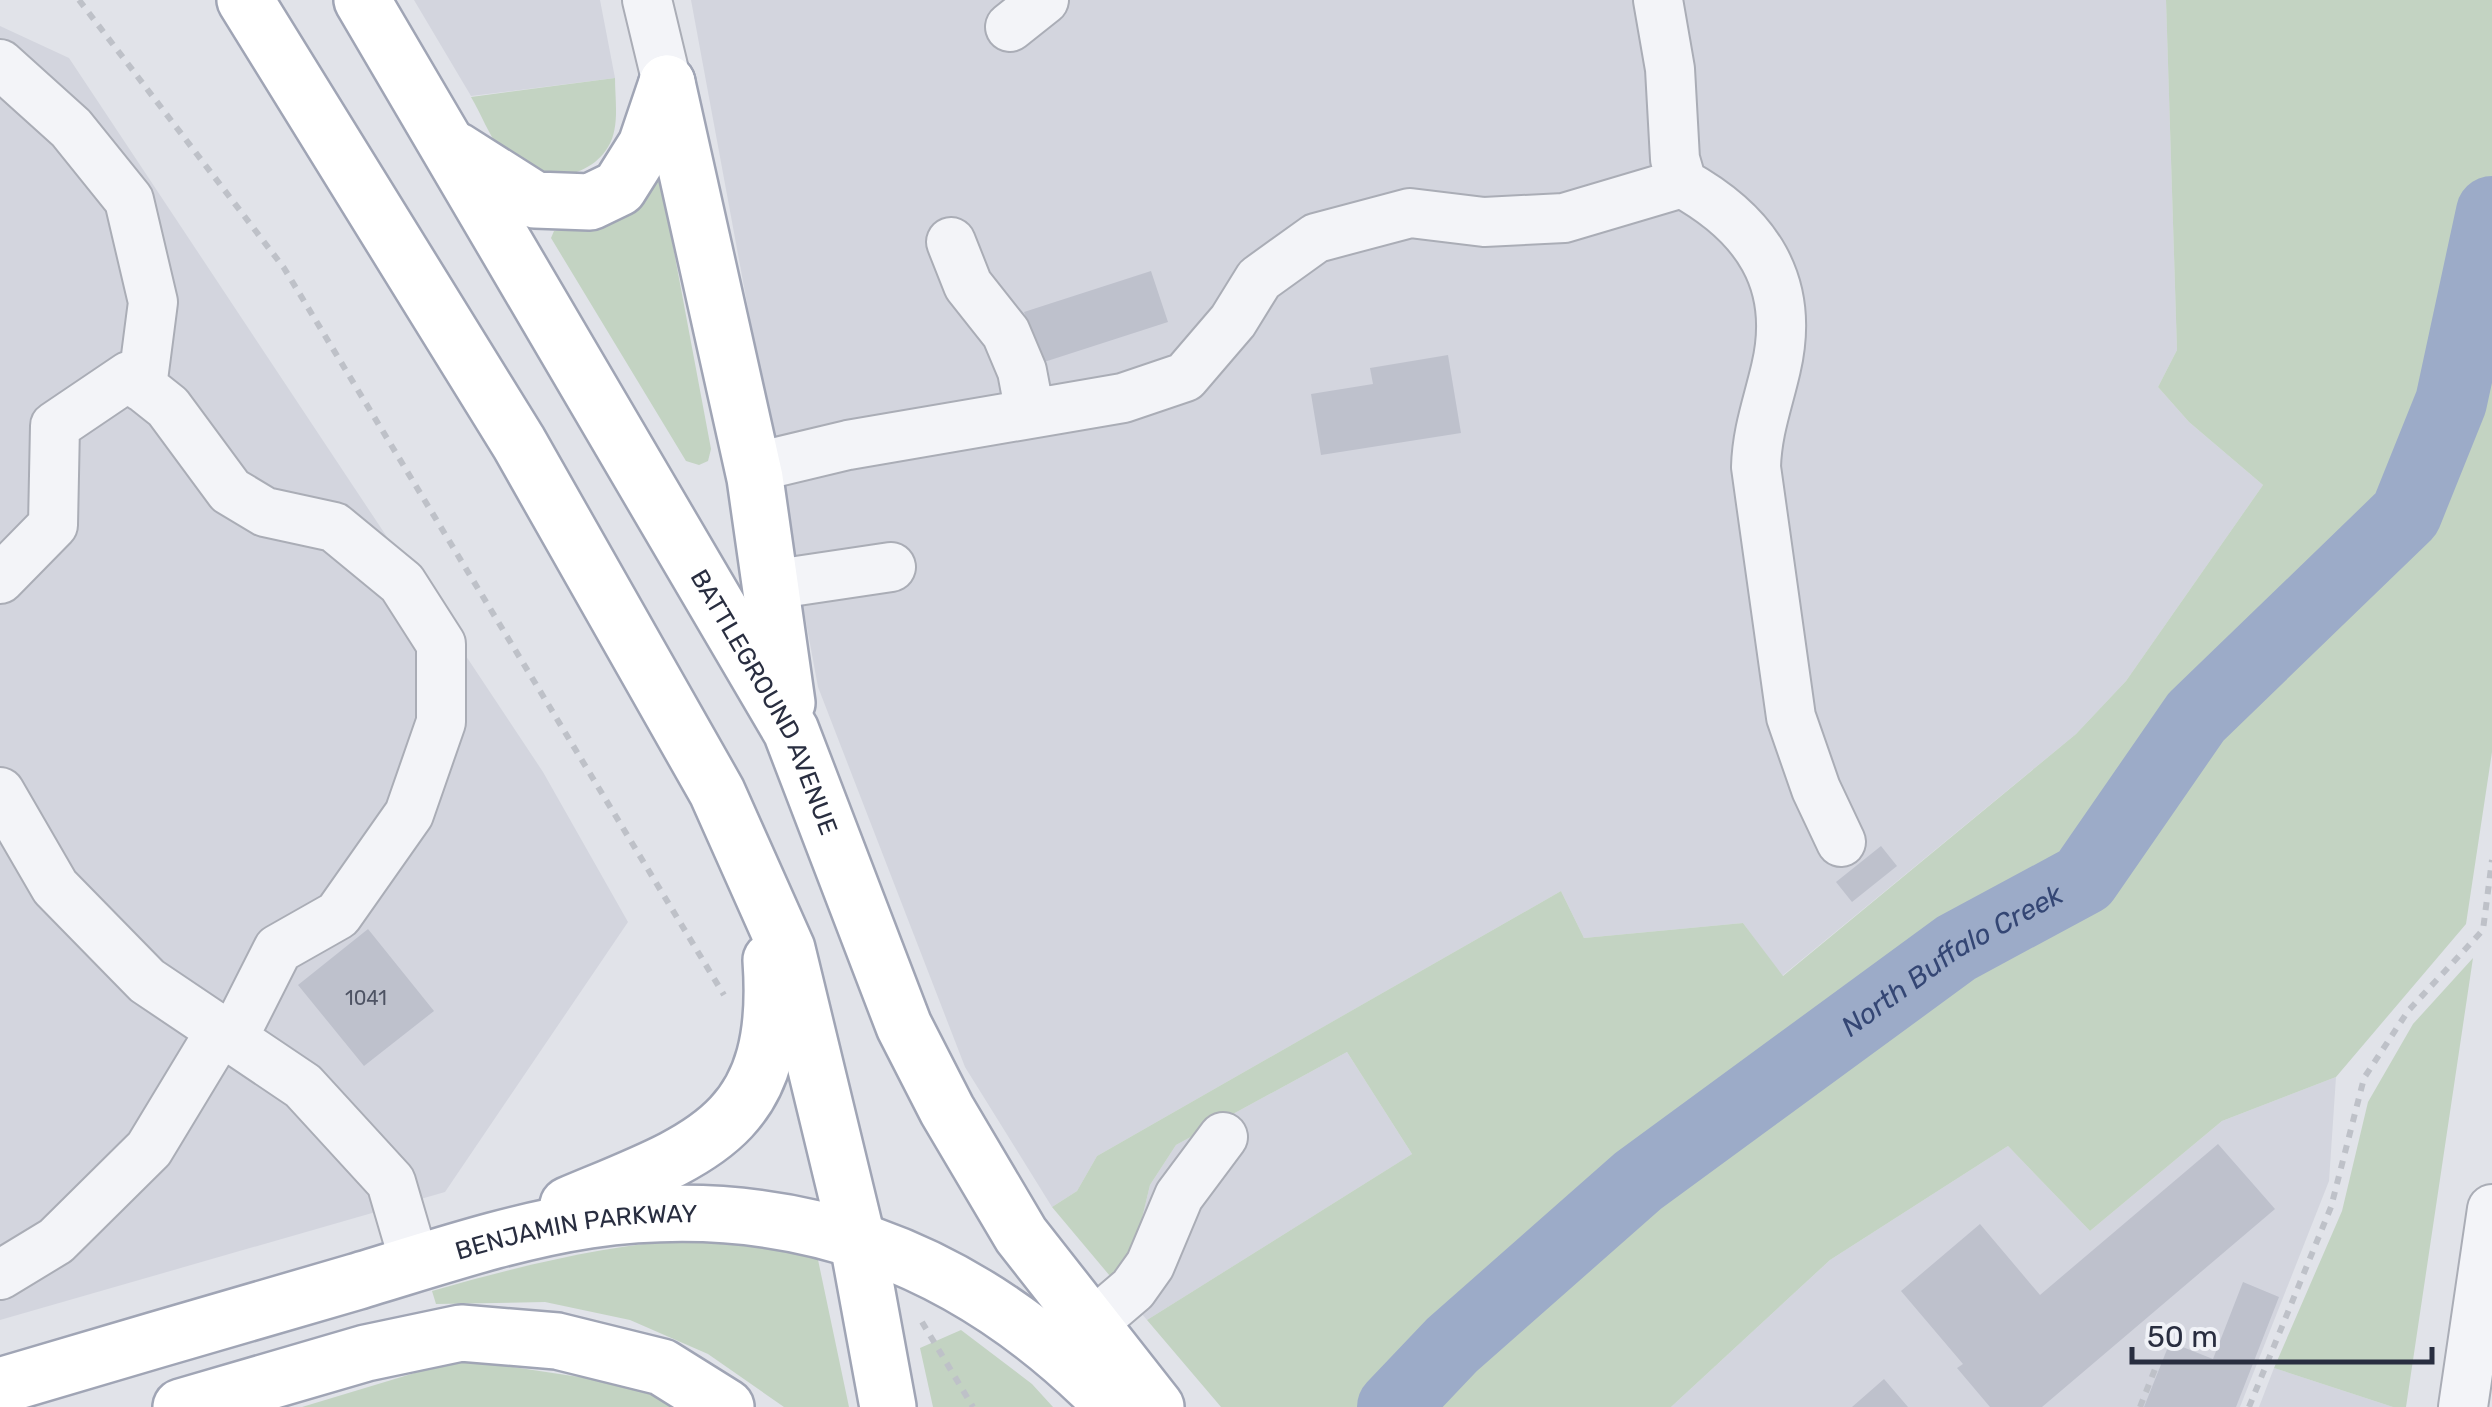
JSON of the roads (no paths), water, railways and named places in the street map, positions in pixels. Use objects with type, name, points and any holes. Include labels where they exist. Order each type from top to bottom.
[{"type":"main road","points":[[245,0],[520,443],[717,792],[788,948],[857,1238],[888,1407]]},
{"type":"main road","name":"BATTLEGROUND AVENUE","points":[[362,0],[791,731],[904,1026],[1020,1234],[1156,1407]]},
{"type":"main road","points":[[446,144],[535,200],[590,202],[619,188],[646,145],[667,83]]},
{"type":"main road","points":[[667,83],[752,468],[791,731]]},
{"type":"main road","points":[[439,1256],[666,1164],[715,1136],[741,1107],[756,1080],[768,1037],[773,987],[767,902]]},
{"type":"main road","name":"BENJAMIN PARKWAY","points":[[0,1386],[439,1256],[584,1221],[658,1212],[734,1214],[812,1225],[919,1262],[983,1298],[1037,1338],[1114,1407]]},
{"type":"main road","points":[[181,1407],[366,1354],[461,1334],[557,1341],[662,1367],[726,1407]]},
{"type":"street","points":[[648,0],[667,83]]},
{"type":"street","points":[[1658,0],[1682,183]]},
{"type":"street","points":[[0,64],[71,128],[129,200],[153,302],[142,387]]},
{"type":"street","points":[[752,468],[848,445],[1123,398],[1185,377],[1233,321],[1259,279],[1316,238],[1410,213],[1484,222],[1564,218],[1682,183],[1717,203],[1758,246],[1784,306],[1777,366],[1756,433],[1756,467],[1791,717],[1816,790],[1841,842]]},
{"type":"street","points":[[951,242],[968,285],[1006,333],[1022,370],[1030,414]]},
{"type":"street","points":[[0,580],[54,525],[55,426],[129,376],[168,407],[230,491],[265,512],[334,527],[402,583],[441,644],[441,722],[410,814],[338,915],[278,949],[227,1034],[149,1149],[56,1241],[0,1275]]},
{"type":"street","points":[[770,585],[891,567]]},
{"type":"street","points":[[0,792],[18,863],[55,887],[147,981],[304,1086],[391,1182],[439,1256]]},
{"type":"street","points":[[1092,1324],[1133,1289],[1150,1264],[1178,1196],[1223,1137]]},
{"type":"street","points":[[2463,1407],[2492,1209]]},
{"type":"waterway","name":"North Buffalo Creek","points":[[1393,1407],[1452,1345],[1638,1181],[1956,948],[2084,879],[2196,717],[2406,514],[2451,402],[2492,212]]}]
